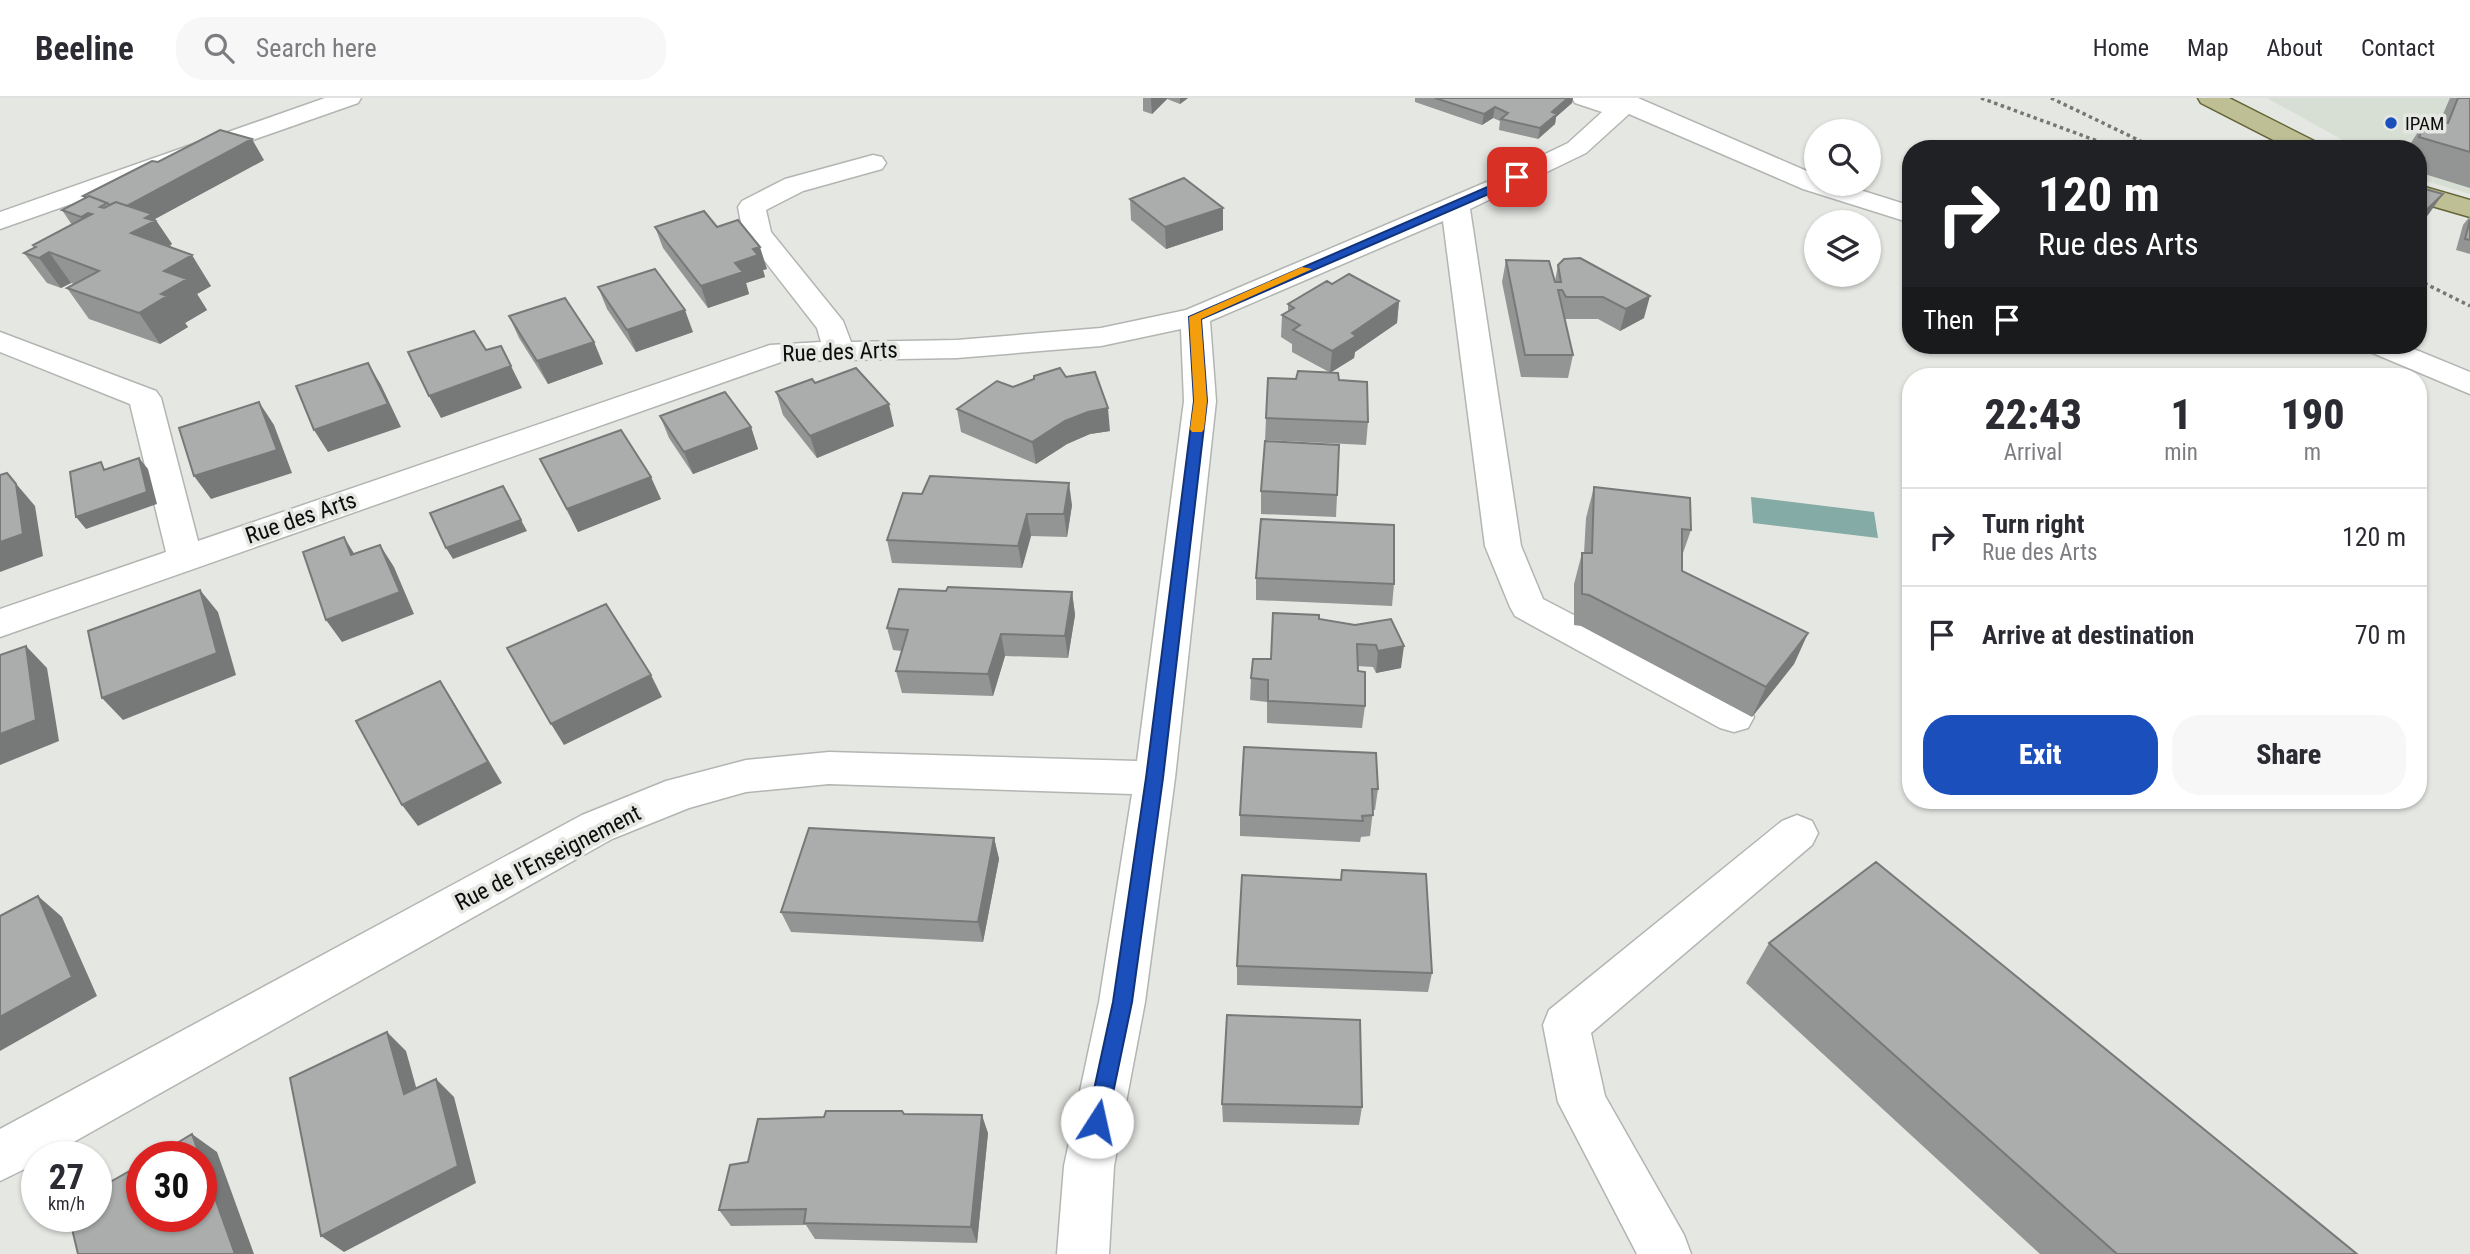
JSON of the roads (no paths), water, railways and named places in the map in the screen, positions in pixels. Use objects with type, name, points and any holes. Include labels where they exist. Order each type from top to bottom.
[{"type":"main road","points":[[2210,98],[2293,140]]},
{"type":"main road","points":[[2427,196],[2470,209]]},
{"type":"street","points":[[0,221],[349,98]]},
{"type":"street","points":[[1584,98],[1623,101],[1812,183],[1902,212]]},
{"type":"street","name":"Rue des Arts","points":[[0,623],[781,352],[957,349],[1101,337],[1195,317],[1456,205],[1577,148],[1623,101]]},
{"type":"street","points":[[838,351],[832,327],[757,233],[752,207],[794,185],[873,163]]},
{"type":"street","points":[[1456,205],[1457,229],[1503,546],[1528,607],[1734,717]]},
{"type":"street","points":[[1083,1254],[1089,1166],[1122,1002],[1155,778],[1200,401],[1195,317]]},
{"type":"street","points":[[0,341],[145,398],[185,559]]},
{"type":"street","points":[[2400,354],[2470,384]]},
{"type":"street","name":"Rue de l'Enseignement","points":[[0,1156],[597,827],[681,793],[747,776],[829,768],[1155,778]]},
{"type":"street","points":[[1665,1254],[1582,1102],[1566,1025],[1797,833]]},
{"type":"water","points":[[1751,497],[1874,512],[1878,538],[1753,523]]},
{"type":"place","name":"IPAM","points":[[2391,123]]}]
